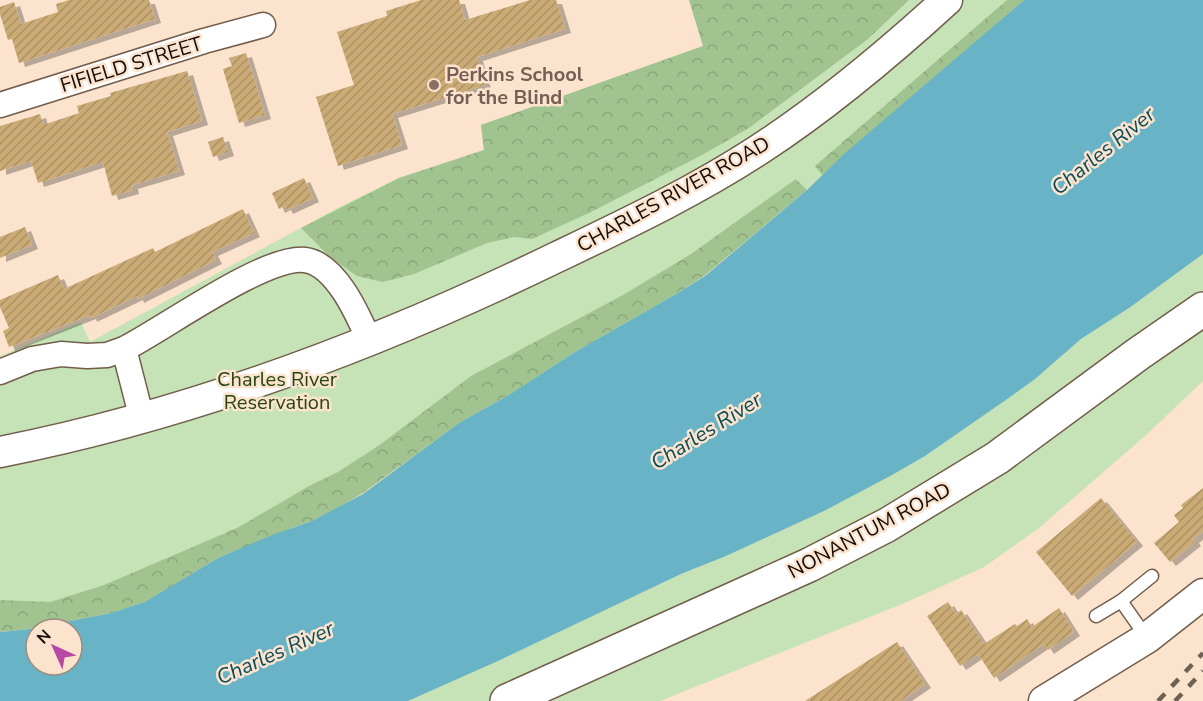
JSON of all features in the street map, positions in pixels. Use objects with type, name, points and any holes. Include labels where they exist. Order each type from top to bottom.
[{"type":"main road","name":"NONANTUM ROAD","points":[[507,701],[809,565],[886,525],[997,458],[1137,354],[1203,309]]},
{"type":"street","name":"CHARLES RIVER ROAD","points":[[0,452],[65,440],[223,394],[369,340],[537,267],[724,171],[801,120],[885,55],[947,0]]},
{"type":"street","name":"FIFIELD STREET","points":[[0,105],[263,25]]},
{"type":"street","points":[[0,372],[32,359],[61,354],[87,357],[107,355],[124,349],[254,274],[281,262],[306,260],[325,270],[356,308],[369,340]]},
{"type":"street","points":[[124,349],[142,419]]},
{"type":"street","points":[[1044,701],[1147,638],[1203,594]]},
{"type":"lane","points":[[1096,616],[1122,601],[1152,576]]},
{"type":"lane","points":[[1122,601],[1147,638]]},
{"type":"green space","name":"Charles River Reservation","points":[[689,0],[1024,0],[844,154],[807,190],[704,276],[312,521],[42,617],[24,617],[24,623],[0,632],[0,356],[81,322],[90,342],[336,209],[399,178],[484,150],[481,125],[703,46]]},
{"type":"green space","points":[[689,0],[909,0],[868,39],[749,128],[591,212],[532,239],[514,237],[487,243],[414,274],[383,282],[357,276],[330,257],[301,228],[399,178],[484,150],[481,125],[703,46]]},
{"type":"green space","points":[[1007,0],[1024,0],[822,175],[815,166]]},
{"type":"green space","points":[[796,179],[807,190],[704,276],[459,423],[363,493],[336,509],[312,521],[218,558],[146,602],[84,618],[24,617],[24,630],[0,632],[0,600],[50,602],[104,585],[237,528],[338,472],[381,444],[471,376],[623,295],[691,254]]},
{"type":"green space","points":[[1203,254],[1203,381],[1146,435],[1039,528],[984,567],[907,602],[660,701],[408,701],[681,574],[824,511],[925,456],[1035,379],[1081,339],[1129,308]]},
{"type":"water","name":"Charles River","points":[[1024,0],[1203,0],[1203,254],[1129,308],[1081,339],[1035,379],[925,456],[824,511],[681,574],[408,701],[0,701],[0,632],[24,630],[24,677],[84,677],[84,618],[111,613],[145,602],[218,558],[312,521],[363,494],[459,423],[705,276],[807,190],[844,154]]},
{"type":"building","points":[[69,0],[149,0],[155,19],[19,63],[12,39],[8,40],[0,7],[14,2],[21,24],[58,12],[56,4]]},
{"type":"building","points":[[421,0],[459,0],[465,20],[530,0],[556,0],[565,29],[477,57],[485,85],[392,114],[402,145],[338,166],[316,97],[354,85],[337,32],[387,16],[386,11]]},
{"type":"building","points":[[246,53],[265,115],[239,123],[223,69],[232,66],[229,58]]},
{"type":"building","points":[[187,71],[202,121],[167,132],[179,171],[132,185],[133,190],[112,196],[103,162],[38,183],[31,161],[0,171],[0,126],[40,114],[43,125],[79,113],[77,106],[111,96],[110,93]]},
{"type":"building","points":[[223,137],[228,152],[213,157],[208,142]]},
{"type":"building","points":[[304,178],[313,198],[287,210],[285,206],[279,209],[272,193]]},
{"type":"building","points":[[243,209],[254,233],[212,252],[216,260],[138,299],[137,296],[91,318],[90,315],[9,347],[3,331],[9,328],[0,307],[0,300],[58,275],[64,289],[153,248],[155,252]]},
{"type":"building","points":[[25,227],[32,245],[0,258],[0,237]]},
{"type":"building","points":[[1203,488],[1203,531],[1193,539],[1195,542],[1170,562],[1154,543],[1179,522],[1174,515],[1183,508],[1181,505]]},
{"type":"building","points":[[1101,498],[1137,542],[1072,596],[1036,552]]},
{"type":"building","points":[[948,602],[956,614],[961,610],[984,644],[1027,619],[1032,627],[1059,608],[1074,632],[1048,650],[1044,644],[994,678],[978,654],[960,666],[927,616]]},
{"type":"building","points":[[897,642],[925,684],[900,701],[805,701]]},
{"type":"railway","points":[[1158,701],[1203,653]]},
{"type":"railway","points":[[1175,701],[1203,671]]},
{"type":"place","name":"Perkins School for the Blind","points":[[434,85]]}]
